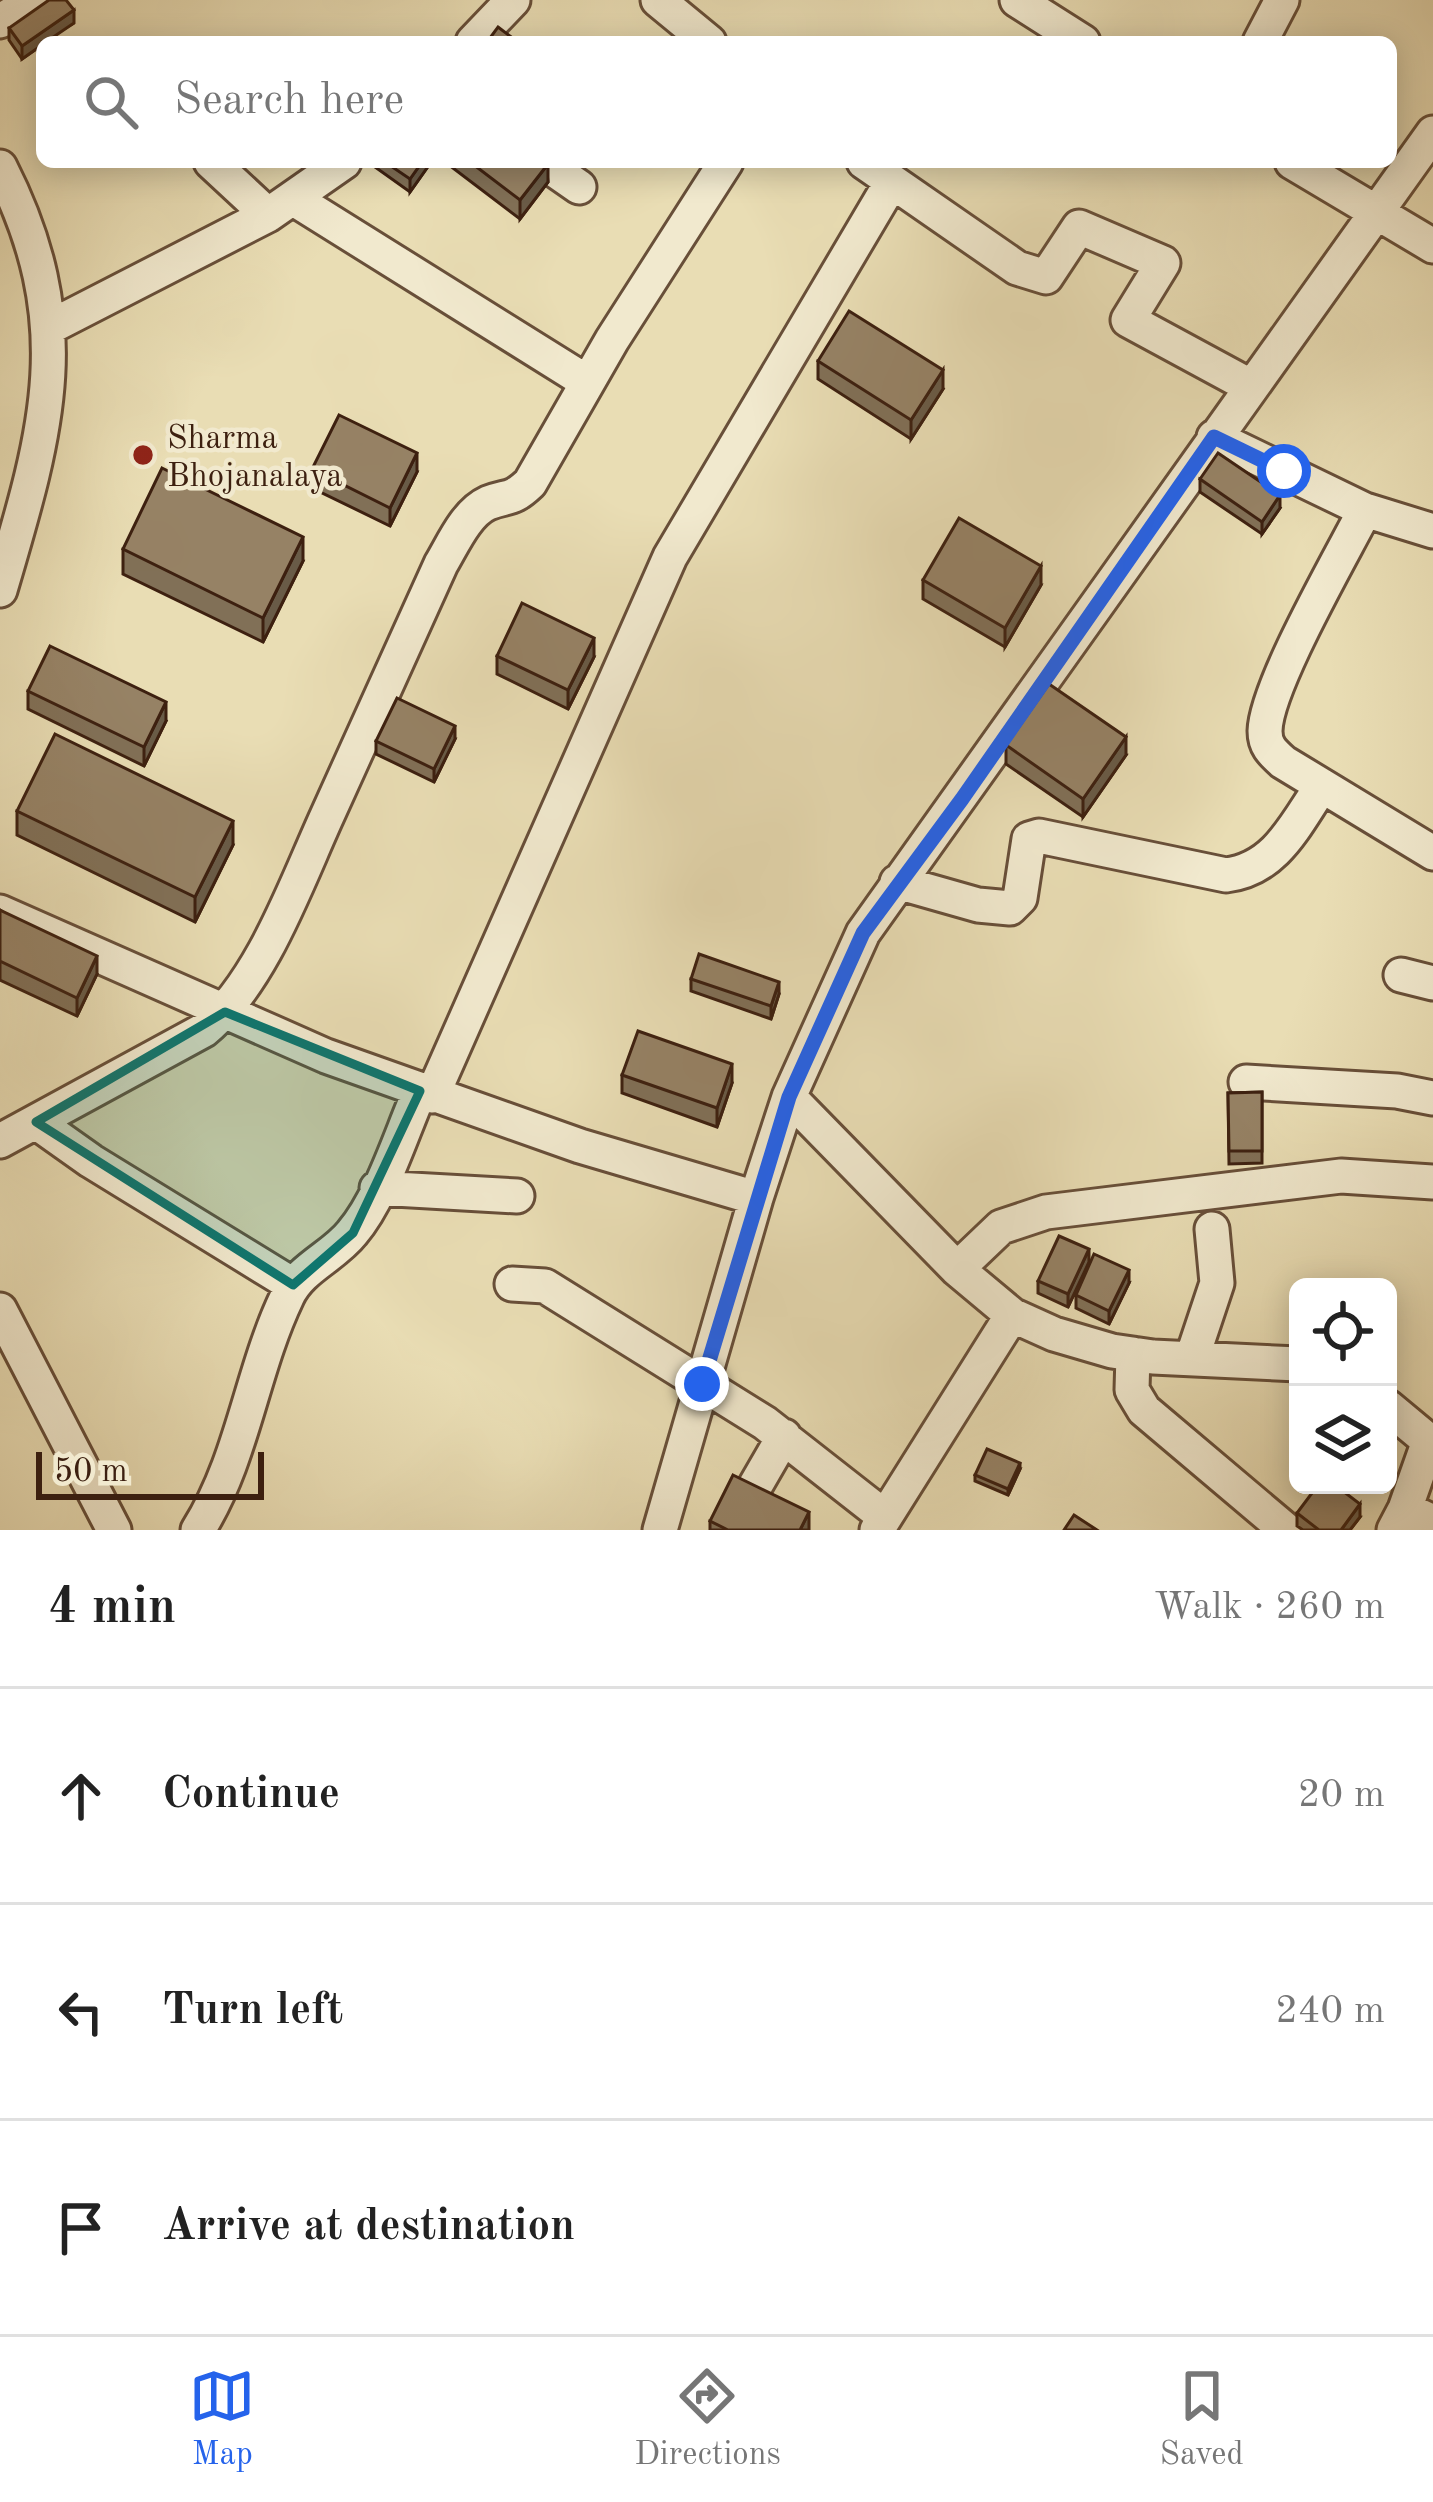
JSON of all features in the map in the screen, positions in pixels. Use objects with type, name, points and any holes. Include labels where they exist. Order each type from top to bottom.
[{"type":"street","points":[[0,21],[36,0]]},
{"type":"street","points":[[479,36],[513,0]]},
{"type":"street","points":[[658,0],[702,36]]},
{"type":"street","points":[[1017,0],[1074,36]]},
{"type":"street","points":[[1263,36],[1282,0]]},
{"type":"street","points":[[660,1530],[789,1097],[863,933],[1433,133]]},
{"type":"street","points":[[221,168],[587,382]]},
{"type":"street","points":[[50,327],[281,207],[336,168]]},
{"type":"street","points":[[552,168],[579,187]]},
{"type":"street","points":[[0,1142],[204,1030],[243,988],[286,905],[442,564],[467,521],[486,504],[513,500],[530,483],[587,382],[722,168]]},
{"type":"street","points":[[872,168],[1017,268],[1046,277],[1079,227],[1162,262],[1128,320],[1250,386]]},
{"type":"street","points":[[1303,168],[1433,245]]},
{"type":"street","points":[[0,590],[45,414],[50,327],[40,268],[2,178]]},
{"type":"street","points":[[198,1530],[223,1483],[292,1286],[353,1233],[426,1094],[670,556],[891,183]]},
{"type":"street","points":[[1214,437],[1364,510],[1433,531]]},
{"type":"street","points":[[1364,510],[1291,657],[1267,717],[1268,748],[1321,787],[1433,853]]},
{"type":"street","points":[[897,882],[1010,908],[1020,898],[1029,839],[1039,836],[1226,875],[1245,872],[1266,862],[1280,848],[1321,787]]},
{"type":"street","points":[[0,912],[326,1057],[580,1146],[756,1198]]},
{"type":"street","points":[[1246,1082],[1397,1090],[1433,1098]]},
{"type":"street","points":[[789,1097],[956,1269],[1012,1315],[1068,1338],[1133,1354],[1289,1363]]},
{"type":"street","points":[[36,1122],[292,1286]]},
{"type":"street","points":[[956,1269],[1001,1227],[1046,1212],[1341,1176],[1433,1182]]},
{"type":"street","points":[[377,1188],[517,1196]]},
{"type":"street","points":[[1192,1358],[1217,1283],[1212,1229]]},
{"type":"street","points":[[512,1284],[545,1286],[784,1436],[881,1524],[1012,1315]]},
{"type":"street","points":[[0,1310],[114,1530]]},
{"type":"street","points":[[1133,1354],[1132,1390],[1144,1410],[1286,1530]]},
{"type":"street","points":[[1397,1413],[1431,1435],[1411,1520]]},
{"type":"street","points":[[754,1488],[784,1436]]},
{"type":"highlighted area","points":[[225,1012],[420,1091],[353,1233],[293,1285],[36,1122]]},
{"type":"building","points":[[49,0],[66,0],[74,10],[22,46],[9,28]]},
{"type":"building","points":[[394,168],[418,168],[410,179]]},
{"type":"building","points":[[478,168],[545,168],[520,200]]},
{"type":"building","points":[[849,311],[943,370],[911,420],[818,361]]},
{"type":"building","points":[[339,415],[417,453],[390,508],[312,469]]},
{"type":"building","points":[[1218,453],[1280,495],[1262,522],[1200,479]]},
{"type":"building","points":[[162,468],[303,537],[263,618],[123,549]]},
{"type":"building","points":[[959,518],[1041,566],[1005,628],[923,580]]},
{"type":"building","points":[[522,603],[594,638],[568,690],[497,656]]},
{"type":"building","points":[[50,646],[166,702],[144,747],[28,691]]},
{"type":"building","points":[[1049,684],[1126,737],[1083,799],[1006,745]]},
{"type":"building","points":[[397,698],[455,726],[434,769],[376,741]]},
{"type":"building","points":[[55,734],[233,821],[195,897],[17,811]]},
{"type":"building","points":[[0,910],[97,956],[77,998],[0,961]]},
{"type":"building","points":[[699,954],[779,982],[771,1006],[691,979]]},
{"type":"building","points":[[638,1031],[732,1064],[717,1108],[622,1075]]},
{"type":"building","points":[[1262,1092],[1262,1151],[1229,1151],[1228,1093]]},
{"type":"building","points":[[1059,1236],[1089,1249],[1068,1294],[1038,1281]]},
{"type":"building","points":[[1094,1254],[1129,1270],[1109,1311],[1076,1295]]},
{"type":"building","points":[[987,1449],[1020,1463],[1008,1489],[975,1475]]},
{"type":"building","points":[[733,1475],[809,1512],[800,1530],[728,1530],[710,1521]]},
{"type":"building","points":[[1311,1494],[1347,1494],[1360,1504],[1341,1530],[1319,1530],[1297,1513]]},
{"type":"building","points":[[1074,1515],[1097,1530],[1064,1530]]},
{"type":"place","name":"Sharma Bhojanalaya","points":[[143,455]]},
{"type":"route","points":[[702,1384],[789,1097],[863,933],[1214,437],[1284,471]]}]
